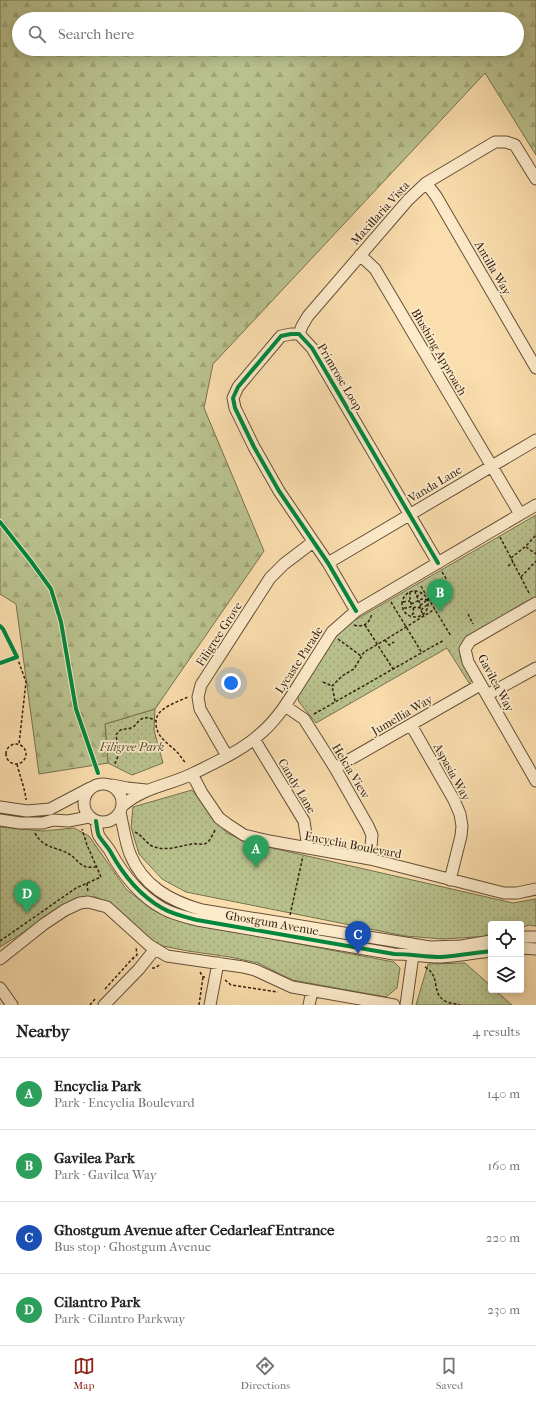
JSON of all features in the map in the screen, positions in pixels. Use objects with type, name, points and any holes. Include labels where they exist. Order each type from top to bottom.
[{"type":"street","name":"Maxillaria Vista","points":[[299,334],[308,316],[408,200],[426,183],[495,142],[506,142],[514,145],[536,179]]},
{"type":"street","name":"Antilla Way","points":[[426,183],[436,196],[536,368]]},
{"type":"street","name":"Blushing Approach","points":[[360,255],[375,268],[520,514]]},
{"type":"street","name":"Primrose Loop","points":[[299,334],[312,348],[440,567]]},
{"type":"street","points":[[299,334],[281,336],[238,386],[233,398],[235,408],[254,447],[287,503],[328,563],[356,611]]},
{"type":"street","name":"Vanda Lane","points":[[328,563],[536,440]]},
{"type":"street","name":"Lycaste Parade","points":[[121,809],[132,797],[146,790],[192,774],[227,756],[254,739],[262,733],[285,706],[332,632],[356,611],[440,567],[536,505]]},
{"type":"street","name":"Filigree Grove","points":[[227,756],[200,709],[198,697],[201,685],[270,578],[284,564],[313,542]]},
{"type":"street","name":"Gavilea Way","points":[[536,604],[470,641],[465,649],[468,662],[480,685],[536,781]]},
{"type":"street","points":[[487,695],[536,668]]},
{"type":"street","name":"Jumellia Way","points":[[335,768],[480,685]]},
{"type":"street","name":"Helcia View","points":[[285,706],[304,719],[335,768],[372,835],[370,859]]},
{"type":"street","name":"Aspasia Way","points":[[411,725],[454,800],[460,814],[462,826],[461,836],[450,880]]},
{"type":"street","name":"Candy Lane","points":[[254,739],[304,820],[308,848]]},
{"type":"street","name":"Encyclia Boulevard","points":[[192,774],[219,818],[244,835],[370,859],[504,893],[517,893],[536,889]]},
{"type":"street","points":[[0,807],[27,811],[50,809],[96,784],[103,783],[110,784],[115,788],[120,793],[122,799],[121,809],[116,818],[110,821],[103,822],[92,819],[53,820],[43,823],[20,823],[0,820]]},
{"type":"street","name":"Lycaste Parade","points":[[110,784],[146,790]]},
{"type":"street","points":[[91,788],[84,798],[84,804],[92,819]]},
{"type":"street","name":"Ghostgum Avenue","points":[[121,809],[130,853],[143,876],[161,893],[182,904],[202,910],[414,949],[439,957],[488,950]]},
{"type":"street","name":"Ghostgum Avenue","points":[[92,819],[99,835],[117,865],[131,883],[162,908],[178,915],[197,920],[394,954],[414,949],[461,946],[488,942]]},
{"type":"street","points":[[0,960],[44,924],[65,910],[80,903],[88,902],[107,907],[149,945],[167,956],[256,970],[292,987],[394,1005]]},
{"type":"street","points":[[524,937],[536,937]]},
{"type":"street","points":[[524,948],[536,949]]},
{"type":"street","points":[[104,1005],[139,969],[155,949]]},
{"type":"street","points":[[406,1005],[414,949]]},
{"type":"street","points":[[210,1005],[218,963]]},
{"type":"street","points":[[0,988],[12,1005]]},
{"type":"street","points":[[309,1005],[312,991]]},
{"type":"path","points":[[511,558],[526,546],[536,535]]},
{"type":"path","points":[[500,537],[529,593]]},
{"type":"path","points":[[526,546],[536,554]]},
{"type":"path","points":[[521,577],[536,561]]},
{"type":"path","points":[[508,566],[513,562]]},
{"type":"path","points":[[440,567],[446,580]]},
{"type":"path","points":[[421,586],[451,636]]},
{"type":"path","points":[[415,591],[424,617]]},
{"type":"path","points":[[415,591],[422,593],[427,600],[428,604],[426,610],[422,614],[412,616],[408,614],[404,608],[403,602],[406,595],[410,592],[415,591]]},
{"type":"path","points":[[410,592],[410,600],[414,612],[412,616]]},
{"type":"path","points":[[416,596],[422,593]]},
{"type":"path","points":[[411,604],[419,602],[422,599],[427,600]]},
{"type":"path","points":[[403,602],[410,600]]},
{"type":"path","points":[[420,605],[427,600]]},
{"type":"path","points":[[391,602],[422,653]]},
{"type":"path","points":[[421,609],[428,604]]},
{"type":"path","points":[[404,608],[417,607],[421,609]]},
{"type":"path","points":[[332,686],[342,676],[354,669],[364,652],[435,610]]},
{"type":"path","points":[[352,624],[356,626],[365,625],[370,619],[372,613]]},
{"type":"path","points":[[468,614],[473,624]]},
{"type":"path","points":[[365,625],[393,670]]},
{"type":"path","points":[[337,639],[361,656]]},
{"type":"path","points":[[386,640],[389,645],[394,642]]},
{"type":"path","points":[[314,714],[444,640]]},
{"type":"path","points":[[14,652],[26,682],[18,744]]},
{"type":"path","points":[[11,659],[17,657]]},
{"type":"path","points":[[323,682],[332,686]]},
{"type":"path","points":[[332,686],[335,702]]},
{"type":"path","points":[[185,762],[158,734],[156,721],[160,711],[190,696]]},
{"type":"path","points":[[115,764],[119,753],[116,735],[118,732],[120,730],[134,727],[144,718],[150,718],[156,721]]},
{"type":"path","points":[[12,744],[18,744],[24,748],[26,754],[23,760],[17,764],[11,763],[7,758],[7,749],[12,744]]},
{"type":"path","points":[[17,764],[20,778],[25,788],[27,804]]},
{"type":"path","points":[[0,941],[76,888],[101,877],[87,845],[83,829],[78,828]]},
{"type":"path","points":[[135,832],[153,846],[171,849],[209,842],[216,828]]},
{"type":"path","points":[[34,831],[38,840],[43,844],[72,856],[83,866],[90,868],[96,866]]},
{"type":"path","points":[[290,915],[302,861]]},
{"type":"path","points":[[104,989],[133,958]]},
{"type":"path","points":[[426,967],[436,980],[436,990],[441,999],[446,1002],[460,1005]]},
{"type":"path","points":[[199,1005],[204,977]]},
{"type":"path","points":[[90,1005],[99,994]]},
{"type":"green space","points":[[0,0],[536,0],[536,155],[485,73],[213,364],[204,408],[264,551],[155,709],[105,724],[108,763],[39,774],[16,604],[0,594]]},
{"type":"green space","points":[[536,515],[536,597],[465,639],[460,656],[473,680],[469,683],[447,648],[316,723],[299,702],[297,694],[329,644],[343,627]]},
{"type":"green space","name":"Filigree Park","points":[[155,709],[154,730],[163,763],[132,775],[108,763],[105,724]]},
{"type":"green space","points":[[192,790],[227,833],[246,842],[513,903],[536,899],[536,926],[529,925],[524,927],[524,921],[488,921],[488,936],[443,939],[405,936],[186,892],[162,879],[139,854],[131,827],[133,807]]},
{"type":"green space","points":[[0,827],[43,831],[74,828],[89,836],[126,889],[150,908],[167,917],[198,926],[394,962],[400,968],[397,988],[386,997],[292,980],[258,963],[163,946],[146,938],[111,905],[96,897],[78,898],[0,947]]},
{"type":"green space","points":[[465,963],[488,983],[488,993],[498,993],[512,1005],[416,1005],[428,964]]},
{"type":"cycle path","points":[[356,611],[328,563],[279,491],[254,447],[235,408],[233,398],[238,387],[281,336],[299,334],[312,348],[438,563]]},
{"type":"cycle path","points":[[0,522],[51,589],[61,622],[76,709],[98,773]]},
{"type":"cycle path","points":[[0,626],[17,657],[0,663]]},
{"type":"cycle path","points":[[96,821],[99,836],[132,883],[154,903],[179,915],[197,920],[394,954],[441,957],[488,951]]},
{"type":"place","name":"Gavilea Park","points":[[440,612]]},
{"type":"place","name":"Encyclia Park","points":[[256,868]]},
{"type":"place","name":"Cilantro Park","points":[[27,913]]},
{"type":"place","name":"Ghostgum Avenue after Cedarleaf Entrance","points":[[358,954]]}]
